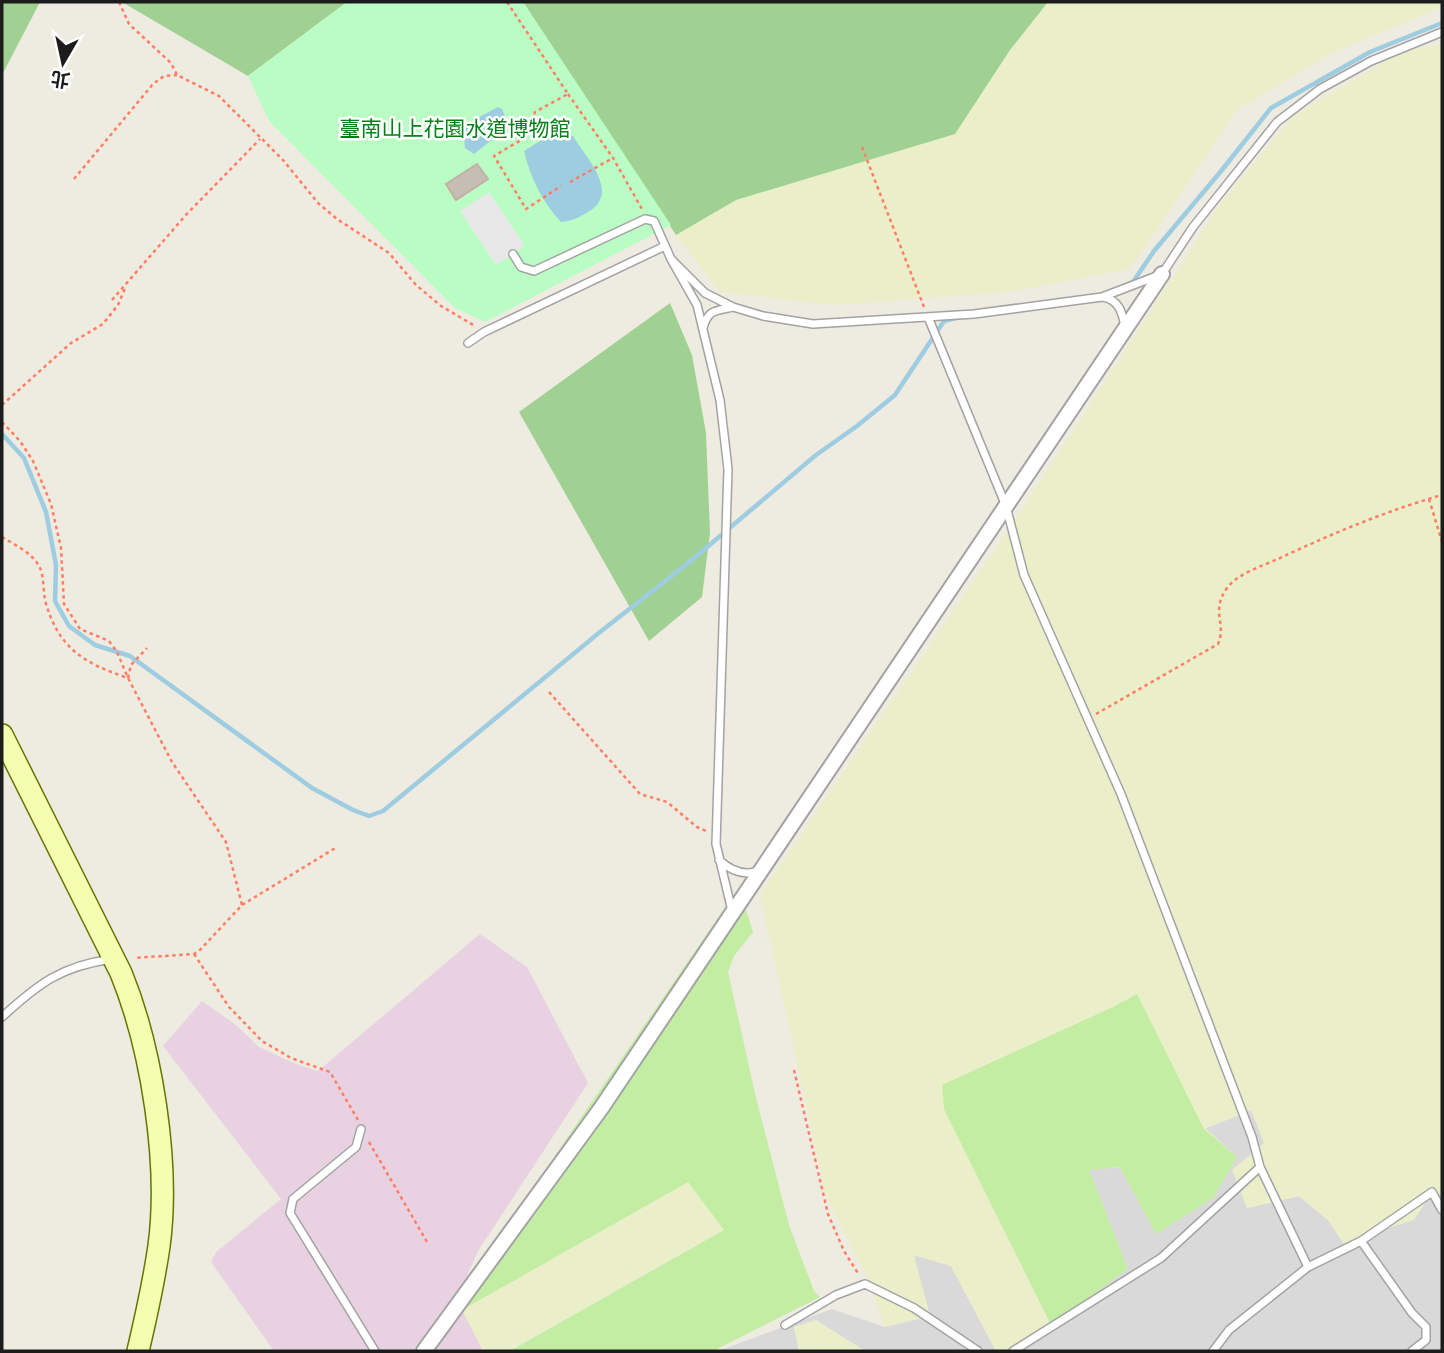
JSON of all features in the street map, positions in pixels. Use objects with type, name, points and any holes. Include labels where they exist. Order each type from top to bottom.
[{"type":"main road","points":[[2,735],[134,1004],[144,1046],[157,1121],[162,1190],[159,1245],[138,1351]]},
{"type":"street","points":[[424,1351],[602,1107],[1162,274]]},
{"type":"lane","points":[[671,259],[705,293],[733,307],[763,316],[813,324],[1027,309],[1102,297],[1162,274],[1193,227],[1277,122],[1320,89],[1371,61],[1442,32]]},
{"type":"lane","points":[[513,254],[522,267],[534,271],[645,219],[654,221],[671,259],[697,305],[720,400],[728,469],[716,834],[719,860],[733,915]]},
{"type":"lane","points":[[468,343],[484,332],[665,246]]},
{"type":"lane","points":[[1102,297],[1108,298],[1119,307],[1125,328]]},
{"type":"lane","points":[[702,328],[711,312],[733,307]]},
{"type":"lane","points":[[928,317],[1006,506],[1024,575],[1093,727],[1154,879],[1252,1137],[1260,1167],[1308,1267]]},
{"type":"lane","points":[[719,860],[736,871],[751,873],[762,869]]},
{"type":"lane","points":[[2,1017],[31,991],[50,979],[85,962],[113,959]]},
{"type":"lane","points":[[361,1129],[356,1147],[293,1199],[290,1213],[375,1351]]},
{"type":"lane","points":[[1013,1351],[1161,1258],[1260,1167]]},
{"type":"lane","points":[[1213,1351],[1229,1330],[1308,1267],[1361,1241],[1432,1192],[1442,1210]]},
{"type":"lane","points":[[1361,1241],[1412,1312],[1426,1327],[1426,1340],[1417,1350]]},
{"type":"lane","points":[[785,1325],[842,1292],[865,1283],[914,1308],[978,1351]]},
{"type":"path","points":[[119,2],[129,24],[172,63],[177,75]]},
{"type":"path","points":[[507,2],[613,158],[645,219]]},
{"type":"path","points":[[74,179],[153,85],[164,76],[177,75],[219,96],[337,219],[389,253],[416,285],[441,306],[484,332]]},
{"type":"path","points":[[561,186],[526,209],[494,156],[526,137],[535,112],[568,94]]},
{"type":"path","points":[[112,300],[175,228],[260,139]]},
{"type":"path","points":[[862,147],[928,317]]},
{"type":"path","points":[[570,182],[613,158]]},
{"type":"path","points":[[2,405],[71,344],[103,324],[118,305],[127,284]]},
{"type":"path","points":[[2,422],[20,441],[33,461],[51,504],[61,548],[64,604],[80,629],[109,640],[117,652],[172,762],[226,842],[242,905]]},
{"type":"path","points":[[1093,727],[1097,712],[1218,643],[1222,634],[1217,612],[1228,586],[1249,572],[1335,533],[1442,495]]},
{"type":"path","points":[[1429,499],[1442,542]]},
{"type":"path","points":[[2,537],[27,552],[40,568],[50,616],[63,640],[82,659],[128,678]]},
{"type":"path","points":[[128,678],[131,665],[146,648]]},
{"type":"path","points":[[549,692],[639,794],[667,802],[697,828],[716,834]]},
{"type":"path","points":[[113,959],[194,954],[242,905],[337,847]]},
{"type":"path","points":[[194,954],[229,1007],[262,1041],[291,1058],[330,1072],[427,1241]]},
{"type":"path","points":[[794,1070],[828,1214],[844,1251],[865,1283]]},
{"type":"shaded area","points":[[489,192],[525,246],[496,265],[460,211]]},
{"type":"shaded area","points":[[480,934],[527,967],[588,1083],[478,1251],[457,1299],[483,1351],[274,1351],[211,1262],[216,1252],[281,1199],[163,1046],[202,1001],[236,1025],[259,1047],[318,1071]]},
{"type":"shaded area","points":[[1252,1110],[1264,1143],[1247,1208],[1299,1196],[1328,1220],[1346,1247],[1385,1229],[1413,1220],[1428,1198],[1442,1199],[1442,1351],[1004,1351],[1051,1325],[1089,1170],[1120,1167],[1156,1233],[1237,1157],[1204,1129]]},
{"type":"shaded area","points":[[913,1255],[951,1266],[996,1351],[865,1351],[816,1320],[794,1327],[799,1351],[718,1351],[832,1309],[885,1327],[930,1316]]},
{"type":"green space","points":[[2,2],[40,2],[2,75]]},
{"type":"green space","points":[[122,2],[347,2],[248,76]]},
{"type":"green space","name":"臺南山上花園水道博物館","points":[[347,2],[523,2],[671,225],[485,322],[455,308],[269,121],[248,76]]},
{"type":"green space","points":[[523,2],[1048,2],[1010,50],[955,134],[736,200],[676,235]]},
{"type":"green space","points":[[1048,2],[1442,2],[1442,7],[1332,53],[1238,109],[1130,269],[1009,292],[834,305],[720,292],[676,235],[1010,50]]},
{"type":"green space","points":[[1442,44],[1442,1199],[1428,1198],[1414,1220],[1385,1229],[1346,1247],[1328,1220],[1299,1196],[1247,1208],[1232,1170],[1264,1143],[1251,1110],[1205,1128],[1237,1157],[1213,1198],[1156,1234],[1120,1167],[1089,1170],[1128,1269],[1051,1325],[1004,1351],[996,1351],[951,1266],[914,1255],[930,1316],[885,1327],[867,1277],[826,1196],[760,895],[1020,512],[1222,201],[1294,115],[1400,52]]},
{"type":"green space","points":[[670,303],[692,355],[706,433],[710,533],[702,597],[649,641],[519,412]]},
{"type":"green space","points":[[730,900],[744,904],[753,932],[734,956],[728,972],[756,1098],[789,1225],[814,1291],[820,1297],[713,1351],[510,1351],[724,1230],[688,1182],[462,1310],[457,1299]]},
{"type":"green space","points":[[1137,994],[1204,1129],[1237,1157],[1213,1198],[1156,1234],[1120,1167],[1089,1170],[1128,1269],[1051,1325],[944,1109],[942,1085]]},
{"type":"green space","points":[[688,1181],[725,1229],[510,1351],[483,1351],[462,1310]]},
{"type":"green space","points":[[816,1320],[865,1351],[799,1351],[794,1327]]},
{"type":"water","points":[[498,107],[502,109],[509,126],[474,154],[465,148],[463,129],[470,122]]},
{"type":"water","points":[[556,131],[573,136],[593,165],[602,195],[588,212],[578,218],[561,222],[538,189],[524,151]]},
{"type":"building","points":[[477,164],[488,179],[456,200],[446,184]]},
{"type":"waterway","points":[[1131,285],[1154,251],[1271,108],[1370,52],[1442,23]]},
{"type":"waterway","points":[[2,434],[24,458],[46,512],[56,565],[55,601],[69,626],[95,645],[130,656],[312,788],[369,816],[383,811],[687,564],[816,455],[895,395],[944,321],[960,317]]}]
